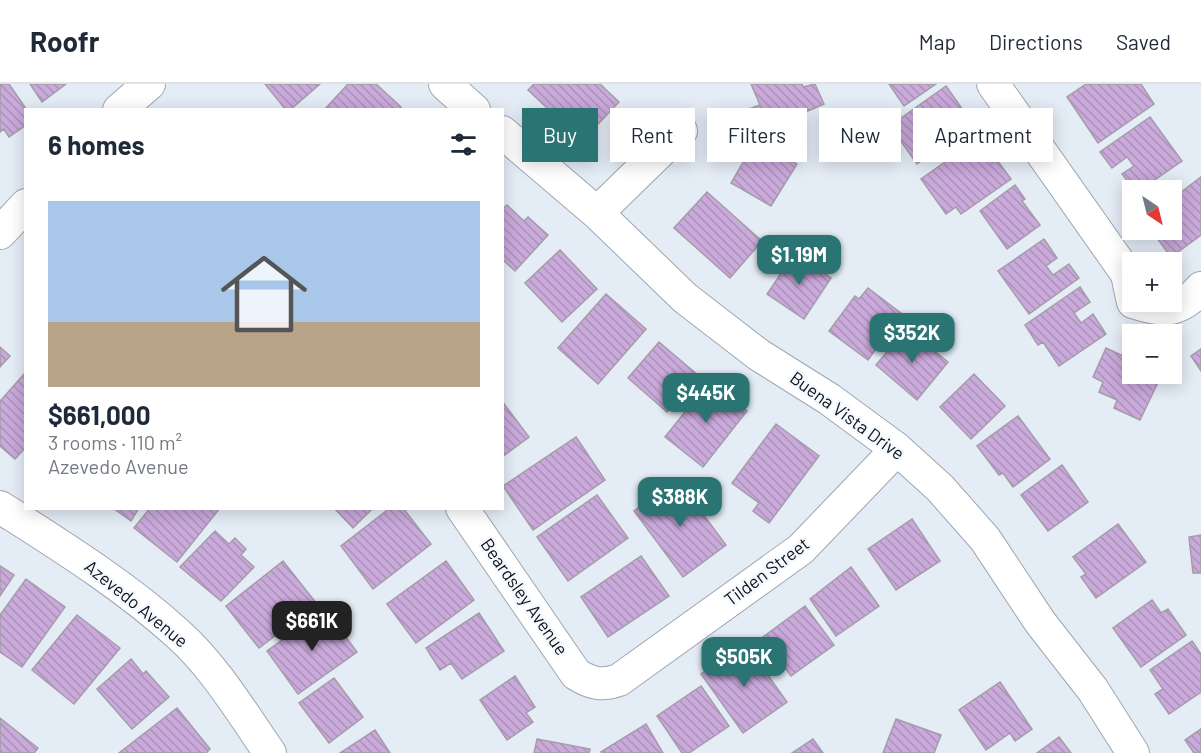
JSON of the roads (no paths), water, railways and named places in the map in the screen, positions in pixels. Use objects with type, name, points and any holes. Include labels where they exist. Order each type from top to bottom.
[{"type":"street","points":[[121,108],[149,84]]},
{"type":"street","points":[[445,84],[472,108]]},
{"type":"street","points":[[993,84],[1122,267]]},
{"type":"street","name":"Buena Vista Drive","points":[[504,134],[597,213],[685,298],[759,355],[829,399],[897,449],[940,488],[985,538],[1040,622],[1093,690],[1133,753]]},
{"type":"street","points":[[597,213],[649,162]]},
{"type":"street","points":[[0,233],[24,207]]},
{"type":"street","points":[[1182,304],[1187,304],[1201,288]]},
{"type":"street","name":"Tilden Street","points":[[588,681],[604,686],[619,680],[801,549],[897,449]]},
{"type":"street","name":"Azevedo Avenue","points":[[0,507],[95,568],[179,635],[223,685],[270,753]]},
{"type":"street","name":"Beardsley Avenue","points":[[463,510],[576,674],[588,681]]}]
